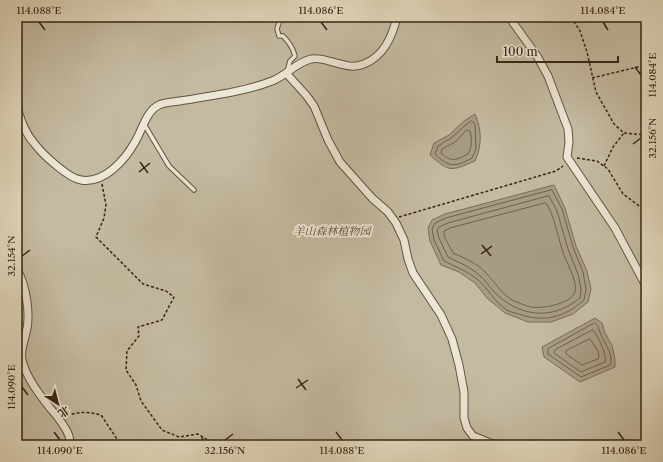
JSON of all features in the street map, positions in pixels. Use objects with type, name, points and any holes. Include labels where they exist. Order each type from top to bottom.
[{"type":"street","points":[[17,108],[24,128],[34,144],[70,175],[80,180],[93,180],[120,163],[135,143],[150,113],[159,104],[236,91],[270,82],[282,77],[295,66],[312,59],[327,60],[356,67],[371,61],[384,50],[398,17]]},
{"type":"street","points":[[508,17],[537,56],[548,76],[568,128],[568,159],[615,228],[646,286]]},
{"type":"street","points":[[286,73],[314,106],[328,140],[340,162],[394,220],[404,240],[408,260],[413,273],[441,315],[452,339],[464,392],[464,418],[466,428],[473,436],[495,445]]},
{"type":"street","points":[[17,270],[20,275],[27,303],[27,332],[22,346],[22,358],[26,373],[37,390],[60,419],[69,437],[69,445]]},
{"type":"lane","points":[[281,17],[277,30],[279,36],[283,36],[286,39],[294,51],[295,56],[290,61],[286,73]]},
{"type":"lane","points":[[144,124],[169,166],[194,190]]},
{"type":"path","points":[[571,17],[580,31],[587,52],[596,92],[614,124],[624,133],[646,135]]},
{"type":"path","points":[[592,78],[646,65]]},
{"type":"path","points":[[604,166],[613,147],[624,133]]},
{"type":"path","points":[[394,220],[403,215],[556,171],[568,159],[597,161],[608,169],[623,194],[642,208],[646,208]]},
{"type":"path","points":[[100,177],[106,205],[104,218],[96,237],[143,284],[166,291],[174,298],[162,320],[138,326],[139,336],[127,350],[126,370],[136,385],[140,401],[162,430],[179,437],[198,434],[209,442],[210,445]]},
{"type":"path","points":[[60,419],[74,413],[89,412],[101,415],[121,445]]},
{"type":"path","points":[[202,437],[204,445]]},
{"type":"green space","name":"羊山森林植物园","points":[[17,17],[646,17],[646,445],[17,445]]},
{"type":"water","points":[[475,114],[480,132],[480,144],[475,161],[461,167],[451,168],[442,165],[430,155],[434,143],[449,135],[464,121]]},
{"type":"water","points":[[554,185],[565,208],[576,246],[587,271],[591,289],[588,302],[573,314],[551,322],[528,322],[505,313],[487,298],[475,283],[459,272],[441,265],[430,241],[428,228],[432,220],[445,214]]},
{"type":"water","points":[[595,318],[602,323],[605,333],[612,345],[615,367],[580,382],[544,357],[542,347]]}]
